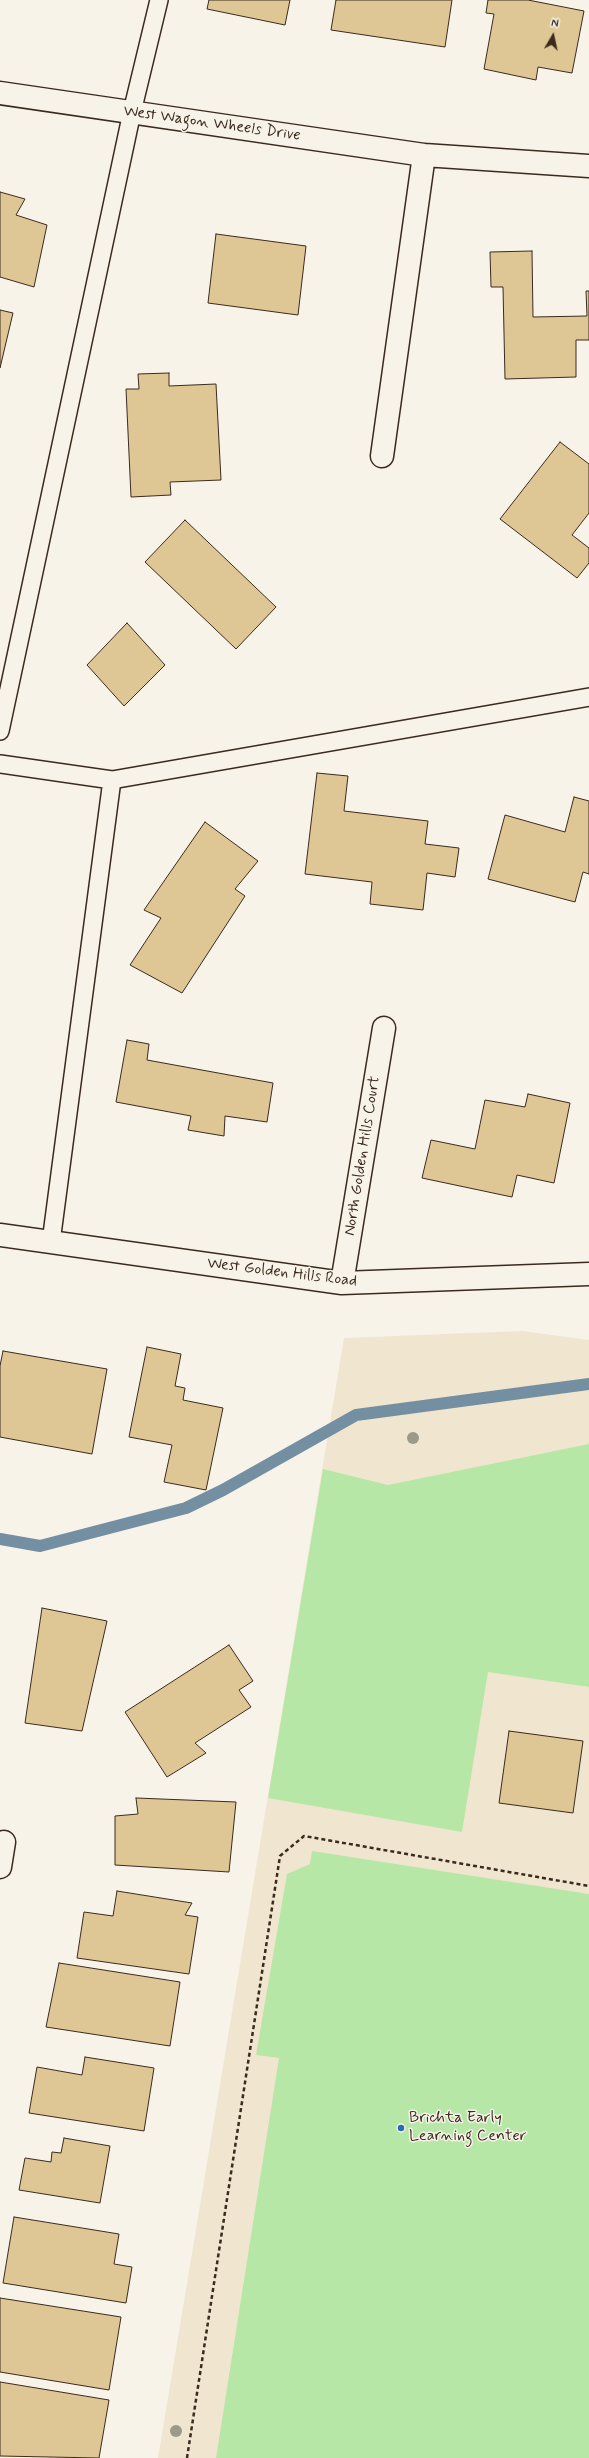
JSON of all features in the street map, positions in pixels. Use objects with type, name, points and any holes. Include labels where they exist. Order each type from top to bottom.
[{"type":"street","name":"West Wagon Wheels Drive","points":[[0,93],[424,155],[589,166]]},
{"type":"street","points":[[382,456],[424,155]]},
{"type":"street","name":"North Golden Hills Court","points":[[342,1283],[384,1028]]},
{"type":"street","name":"West Golden Hills Road","points":[[0,1235],[342,1283],[589,1274]]},
{"type":"street","points":[[0,1868],[4,1842]]},
{"type":"lane","points":[[0,731],[132,112],[159,0]]},
{"type":"lane","points":[[0,764],[112,780],[589,697]]},
{"type":"lane","points":[[50,1242],[112,780]]},
{"type":"path","points":[[187,2458],[280,1856],[304,1836],[589,1886]]},
{"type":"shaded area","name":"Brichta Early Learning Center","points":[[522,1331],[589,1340],[589,2458],[158,2458],[344,1338]]},
{"type":"green space","points":[[589,1444],[589,1687],[488,1672],[462,1832],[268,1798],[323,1469],[388,1485]]},
{"type":"green space","points":[[312,1851],[589,1894],[589,2458],[216,2458],[279,2058],[256,2055],[287,1874],[310,1864]]},
{"type":"building","points":[[209,0],[290,0],[285,25],[207,9]]},
{"type":"building","points":[[336,0],[452,0],[445,47],[331,30]]},
{"type":"building","points":[[488,0],[528,0],[584,11],[572,73],[538,67],[536,80],[484,69],[494,14],[486,13]]},
{"type":"building","points":[[0,192],[25,199],[16,215],[47,225],[34,287],[0,277]]},
{"type":"building","points":[[216,234],[306,246],[298,315],[208,303]]},
{"type":"building","points":[[532,251],[533,317],[587,316],[586,291],[589,291],[589,340],[576,340],[576,377],[505,379],[503,287],[491,287],[490,252]]},
{"type":"building","points":[[0,310],[13,313],[0,368]]},
{"type":"building","points":[[169,373],[169,386],[216,384],[221,480],[170,482],[171,495],[131,497],[126,389],[139,389],[138,374]]},
{"type":"building","points":[[560,442],[589,464],[589,513],[572,535],[589,548],[589,563],[577,578],[500,519]]},
{"type":"building","points":[[185,520],[276,607],[236,649],[145,562]]},
{"type":"building","points":[[127,623],[165,665],[124,706],[87,665]]},
{"type":"building","points":[[317,773],[348,776],[344,811],[428,821],[425,844],[459,848],[455,877],[427,873],[423,910],[370,904],[372,882],[305,874]]},
{"type":"building","points":[[574,797],[589,801],[589,874],[583,872],[575,902],[488,879],[505,815],[565,832]]},
{"type":"building","points":[[205,822],[258,861],[235,889],[245,896],[182,993],[130,965],[161,918],[144,910]]},
{"type":"building","points":[[127,1040],[149,1044],[147,1060],[273,1083],[267,1122],[225,1116],[224,1136],[188,1130],[191,1116],[116,1102]]},
{"type":"building","points":[[528,1094],[570,1103],[554,1183],[517,1175],[512,1197],[422,1178],[431,1140],[475,1149],[485,1100],[525,1107]]},
{"type":"building","points":[[147,1347],[181,1354],[175,1386],[185,1388],[183,1400],[223,1408],[206,1490],[164,1482],[172,1445],[129,1437]]},
{"type":"building","points":[[3,1351],[107,1369],[92,1454],[0,1437],[0,1366]]},
{"type":"building","points":[[42,1608],[107,1621],[82,1731],[25,1723]]},
{"type":"building","points":[[229,1645],[253,1681],[239,1690],[251,1707],[195,1743],[206,1753],[167,1777],[125,1712]]},
{"type":"building","points":[[509,1731],[583,1741],[573,1813],[499,1803]]},
{"type":"building","points":[[136,1798],[236,1802],[229,1872],[115,1865],[115,1816],[138,1814]]},
{"type":"building","points":[[117,1891],[192,1903],[185,1915],[198,1917],[189,1974],[77,1958],[84,1912],[113,1916]]},
{"type":"building","points":[[59,1963],[180,1982],[170,2046],[46,2027]]},
{"type":"building","points":[[85,2057],[154,2068],[144,2131],[29,2113],[37,2067],[82,2075]]},
{"type":"building","points":[[64,2138],[110,2146],[100,2203],[19,2190],[25,2158],[51,2162],[52,2152],[61,2153]]},
{"type":"building","points":[[14,2217],[119,2234],[114,2264],[132,2267],[126,2303],[3,2283]]},
{"type":"building","points":[[0,2298],[121,2317],[109,2390],[0,2372]]},
{"type":"building","points":[[0,2382],[109,2400],[99,2458],[0,2456]]},
{"type":"waterway","points":[[0,1539],[40,1546],[186,1508],[223,1490],[356,1415],[589,1384]]},
{"type":"place","name":"Brichta Early Learning Center","points":[[401,2128]]}]
